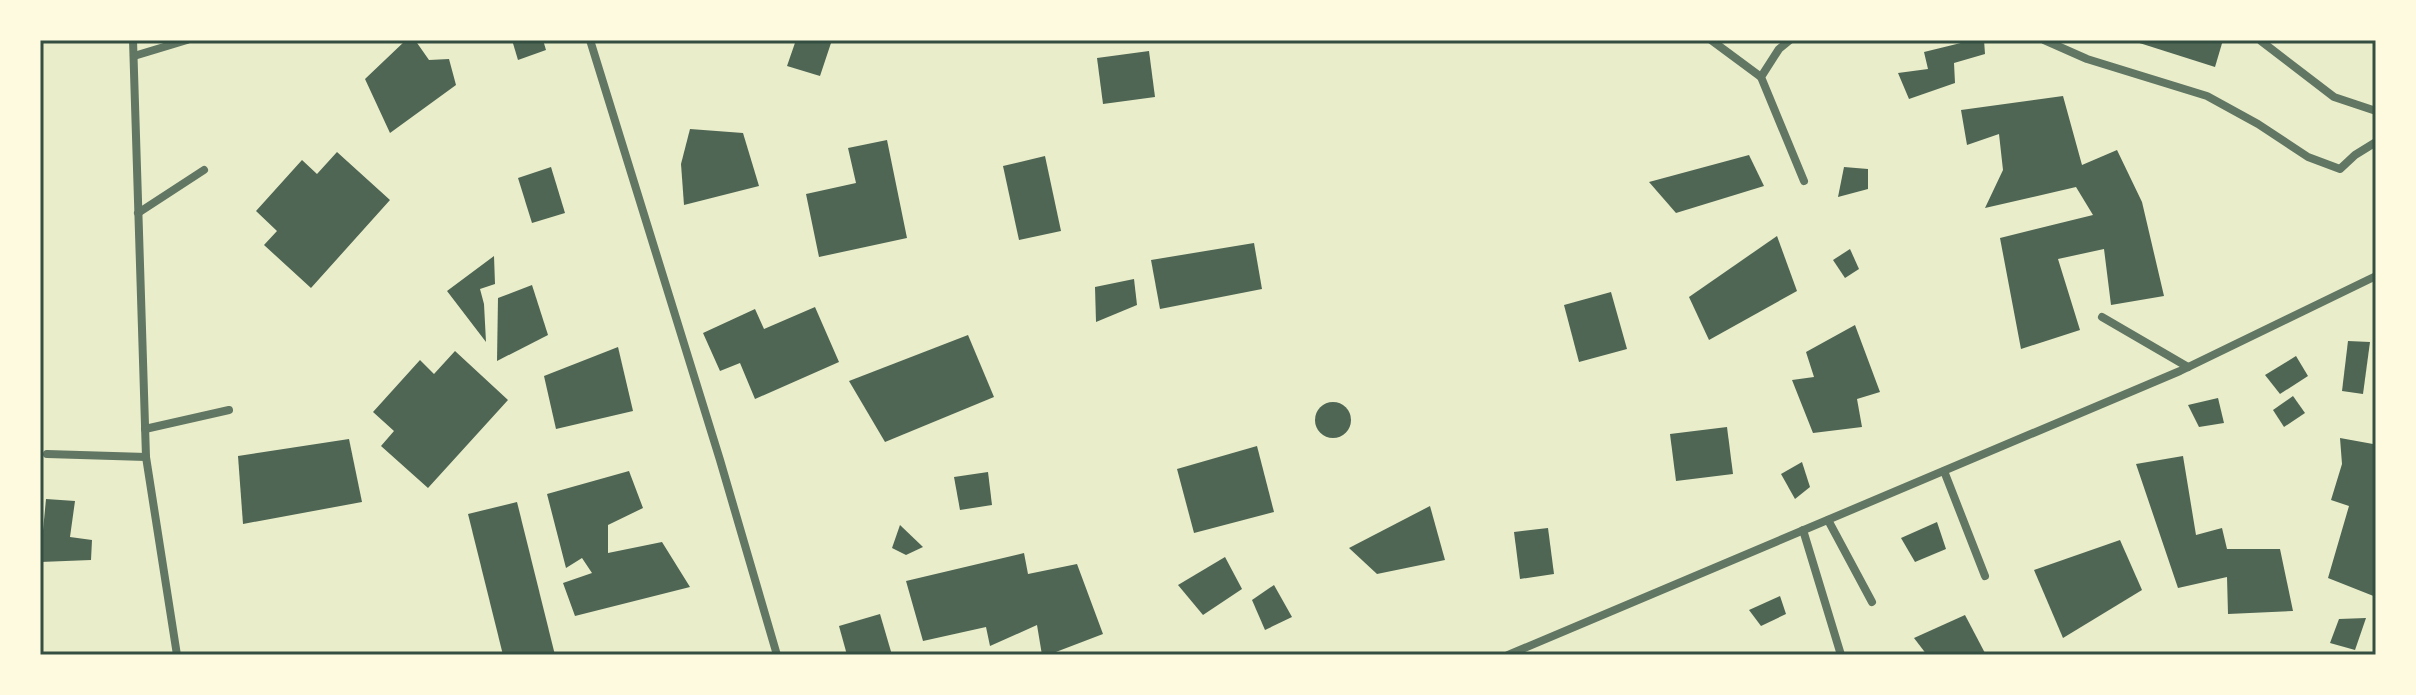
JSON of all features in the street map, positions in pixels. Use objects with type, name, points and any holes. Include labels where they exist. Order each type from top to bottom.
[{"type":"street","points":[[133,40],[146,457],[177,655]]},
{"type":"street","points":[[134,56],[187,40]]},
{"type":"street","points":[[590,40],[777,655]]},
{"type":"street","points":[[1711,40],[1761,77],[1804,181]]},
{"type":"street","points":[[1761,77],[1779,49],[1790,40]]},
{"type":"street","points":[[2044,40],[2087,59],[2207,96],[2308,157],[2340,169],[2376,142]]},
{"type":"street","points":[[2261,41],[2334,97],[2376,111]]},
{"type":"street","points":[[138,213],[204,170]]},
{"type":"street","points":[[1508,655],[2188,367],[2376,276]]},
{"type":"street","points":[[2102,317],[2188,367]]},
{"type":"street","points":[[145,429],[229,410]]},
{"type":"street","points":[[47,454],[146,457]]},
{"type":"street","points":[[1944,471],[1985,576]]},
{"type":"street","points":[[1828,520],[1872,602]]},
{"type":"street","points":[[1803,530],[1841,655]]},
{"type":"building","points":[[406,40],[415,40],[429,60],[449,59],[456,85],[390,133],[365,79]]},
{"type":"building","points":[[512,40],[543,40],[546,50],[518,60]]},
{"type":"building","points":[[796,40],[832,40],[820,76],[787,66]]},
{"type":"building","points":[[1984,40],[1985,54],[1954,63],[1955,83],[1909,99],[1898,73],[1928,69],[1924,52]]},
{"type":"building","points":[[2130,40],[2223,40],[2215,67]]},
{"type":"building","points":[[1149,51],[1155,97],[1103,104],[1097,58]]},
{"type":"building","points":[[2063,96],[2082,165],[2117,150],[2142,202],[2164,296],[2111,305],[2104,249],[2058,259],[2080,330],[2021,349],[2000,238],[2093,215],[2076,187],[1985,208],[2003,170],[1999,134],[1967,145],[1961,110]]},
{"type":"building","points":[[690,129],[743,133],[759,186],[684,205],[681,164]]},
{"type":"building","points":[[887,140],[907,238],[819,257],[806,194],[856,183],[848,148]]},
{"type":"building","points":[[337,152],[390,200],[311,288],[264,245],[277,231],[256,211],[302,160],[317,174]]},
{"type":"building","points":[[1749,155],[1764,186],[1676,213],[1649,182]]},
{"type":"building","points":[[1045,156],[1061,231],[1019,240],[1003,166]]},
{"type":"building","points":[[551,167],[565,213],[532,223],[518,178]]},
{"type":"building","points":[[1844,167],[1868,169],[1868,189],[1838,197]]},
{"type":"building","points":[[1777,236],[1797,291],[1709,340],[1689,297]]},
{"type":"building","points":[[1254,243],[1262,289],[1160,309],[1151,260]]},
{"type":"building","points":[[1850,249],[1859,269],[1845,278],[1833,260]]},
{"type":"building","points":[[494,256],[495,284],[480,289],[486,342],[447,291]]},
{"type":"building","points":[[1134,279],[1137,305],[1096,322],[1095,287]]},
{"type":"building","points":[[532,285],[548,335],[497,361],[498,298]]},
{"type":"building","points":[[1611,292],[1627,349],[1579,362],[1564,305]]},
{"type":"building","points":[[815,307],[839,362],[755,399],[740,363],[720,371],[703,333],[755,309],[764,329]]},
{"type":"building","points":[[1855,325],[1880,392],[1857,399],[1862,427],[1813,433],[1792,380],[1814,377],[1806,352]]},
{"type":"building","points":[[968,335],[994,397],[885,442],[849,381]]},
{"type":"building","points":[[2348,341],[2370,342],[2363,394],[2342,391]]},
{"type":"building","points":[[618,347],[633,411],[556,429],[544,376]]},
{"type":"building","points":[[455,351],[508,400],[428,488],[381,446],[394,431],[373,412],[420,360],[434,374]]},
{"type":"building","points":[[2296,356],[2308,376],[2280,394],[2265,375]]},
{"type":"building","points":[[2293,396],[2305,413],[2284,427],[2273,410]]},
{"type":"building","points":[[2218,398],[2224,423],[2199,427],[2188,405]]},
{"type":"building","points":[[1333,402],[1346,407],[1351,420],[1346,433],[1333,438],[1320,433],[1315,420],[1320,407]]},
{"type":"building","points":[[1727,427],[1733,474],[1676,481],[1670,434]]},
{"type":"building","points":[[2340,438],[2373,444],[2376,597],[2328,578],[2349,506],[2331,500],[2342,464]]},
{"type":"building","points":[[349,439],[362,502],[243,524],[238,456]]},
{"type":"building","points":[[1257,446],[1274,512],[1194,533],[1177,469]]},
{"type":"building","points":[[2183,456],[2196,535],[2222,528],[2227,549],[2280,549],[2293,611],[2228,614],[2227,577],[2178,588],[2136,464]]},
{"type":"building","points":[[1802,462],[1810,487],[1795,499],[1781,474]]},
{"type":"building","points":[[629,471],[643,508],[608,525],[608,553],[662,542],[690,587],[575,616],[563,583],[592,573],[582,558],[566,568],[547,494]]},
{"type":"building","points":[[988,472],[992,505],[960,510],[954,477]]},
{"type":"building","points":[[46,499],[75,501],[70,537],[92,540],[91,560],[40,562]]},
{"type":"building","points":[[517,502],[555,655],[503,655],[468,514]]},
{"type":"building","points":[[1430,506],[1445,560],[1377,574],[1349,548]]},
{"type":"building","points":[[1937,522],[1946,549],[1915,562],[1901,538]]},
{"type":"building","points":[[900,525],[923,547],[906,555],[892,548]]},
{"type":"building","points":[[1548,528],[1554,574],[1520,579],[1514,532]]},
{"type":"building","points":[[2120,540],[2142,590],[2063,638],[2034,570]]},
{"type":"building","points":[[1024,553],[1028,574],[1077,564],[1103,634],[1048,655],[1042,655],[1037,625],[990,646],[986,627],[923,641],[906,581]]},
{"type":"building","points":[[1225,557],[1242,589],[1203,615],[1178,585]]},
{"type":"building","points":[[1274,585],[1292,617],[1265,630],[1252,600]]},
{"type":"building","points":[[1780,596],[1786,614],[1761,626],[1749,610]]},
{"type":"building","points":[[880,614],[892,655],[847,655],[839,626]]},
{"type":"building","points":[[1965,615],[1986,655],[1927,655],[1914,638]]},
{"type":"building","points":[[2366,618],[2355,650],[2330,643],[2339,619]]}]
